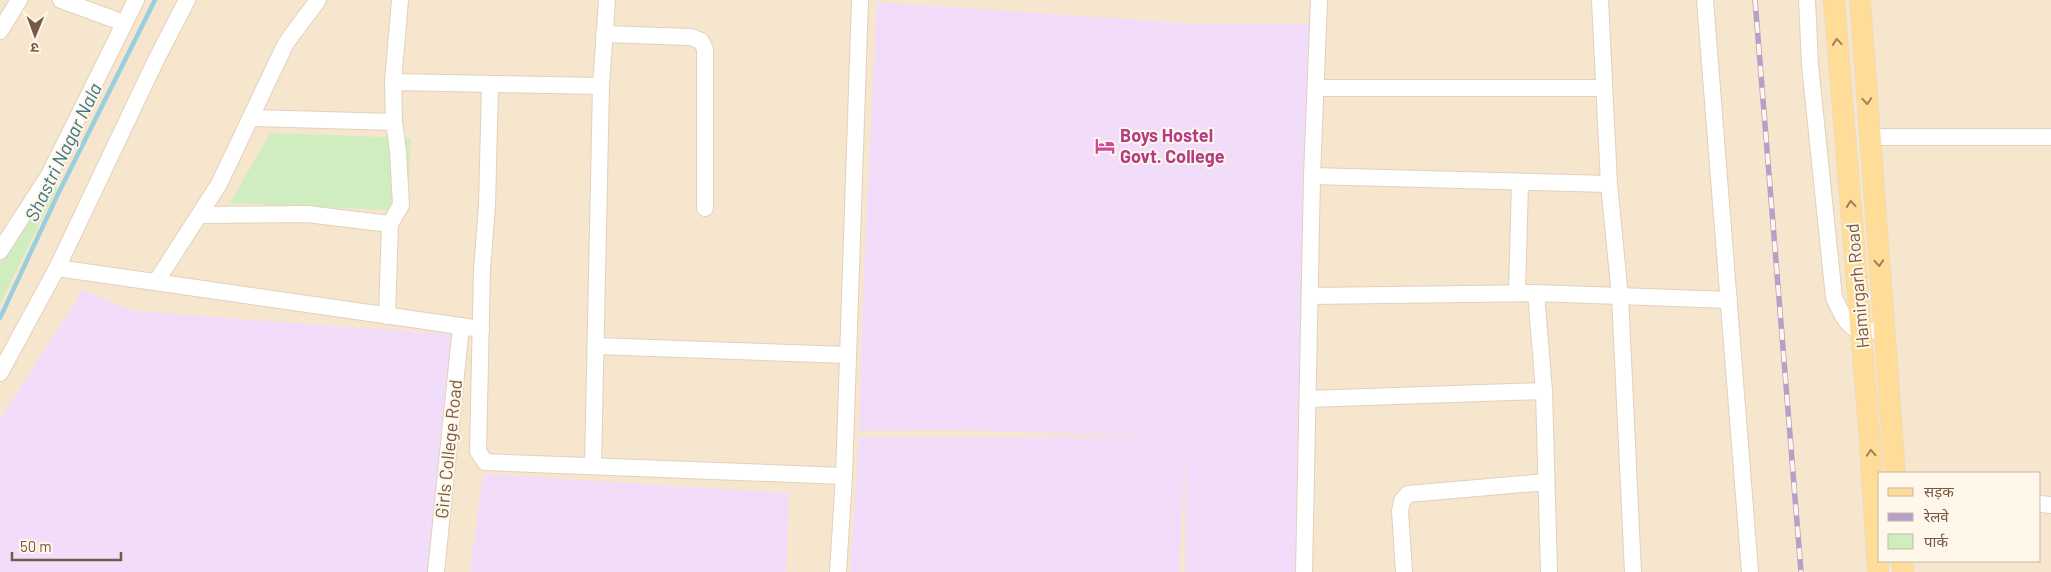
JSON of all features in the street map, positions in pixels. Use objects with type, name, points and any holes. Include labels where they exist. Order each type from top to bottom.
[{"type":"main road","name":"Hamirgarh Road","points":[[1834,0],[1862,332],[1878,572]]},
{"type":"main road","name":"Hamirgarh Road","points":[[1860,0],[1895,472]]},
{"type":"street","points":[[0,31],[19,0]]},
{"type":"street","points":[[61,0],[124,23]]},
{"type":"street","points":[[0,251],[49,175],[136,0]]},
{"type":"street","points":[[0,373],[57,268],[156,60],[187,0]]},
{"type":"street","points":[[156,282],[219,184],[286,43],[318,0]]},
{"type":"street","points":[[387,316],[390,224],[401,205],[398,151],[394,122],[393,82],[400,0]]},
{"type":"street","points":[[593,466],[601,86],[607,0]]},
{"type":"street","points":[[838,572],[844,476],[860,0]]},
{"type":"street","points":[[1304,572],[1312,176],[1319,0]]},
{"type":"street","points":[[1600,0],[1609,184],[1620,296],[1633,572]]},
{"type":"street","points":[[1705,0],[1750,572]]},
{"type":"street","points":[[1807,0],[1810,65],[1834,298],[1844,319],[1852,328],[1862,332],[1884,330]]},
{"type":"street","points":[[604,34],[691,37],[701,41],[705,49],[705,208]]},
{"type":"street","points":[[393,82],[601,86]]},
{"type":"street","points":[[490,85],[480,329],[478,451],[486,462],[844,476]]},
{"type":"street","points":[[1317,88],[1604,88]]},
{"type":"street","points":[[251,118],[394,122]]},
{"type":"street","points":[[1869,137],[2051,137]]},
{"type":"street","points":[[1312,176],[1609,184]]},
{"type":"street","points":[[1517,294],[1520,182]]},
{"type":"street","points":[[200,215],[307,214],[390,224]]},
{"type":"street","points":[[57,268],[480,329]]},
{"type":"street","points":[[1310,296],[1536,293],[1729,300]]},
{"type":"street","points":[[1536,293],[1544,391],[1549,572]]},
{"type":"street","name":"Girls College Road","points":[[436,572],[461,326]]},
{"type":"street","points":[[596,346],[848,355]]},
{"type":"street","points":[[1308,399],[1544,391]]},
{"type":"street","points":[[1404,572],[1400,511],[1402,501],[1408,494],[1546,482]]},
{"type":"shaded area","points":[[0,0],[2051,0],[2051,572],[0,572]]},
{"type":"shaded area","points":[[877,2],[1199,24],[1309,24],[1296,510],[1299,572],[1185,572],[1185,456],[1179,572],[850,572],[859,437],[1163,437],[954,430],[859,431],[863,289]]},
{"type":"shaded area","points":[[83,290],[133,311],[460,335],[432,572],[0,572],[0,419]]},
{"type":"shaded area","points":[[483,474],[789,493],[786,572],[470,572]]},
{"type":"green space","points":[[270,133],[411,138],[407,211],[230,203]]},
{"type":"green space","points":[[52,186],[57,188],[0,304],[0,263]]},
{"type":"waterway","name":"Shastri Nagar Nala","points":[[0,318],[57,196],[155,0]]},
{"type":"railway","points":[[1755,0],[1801,572]]},
{"type":"place","name":"Boys Hostel Govt. College","points":[[1105,146]]}]
